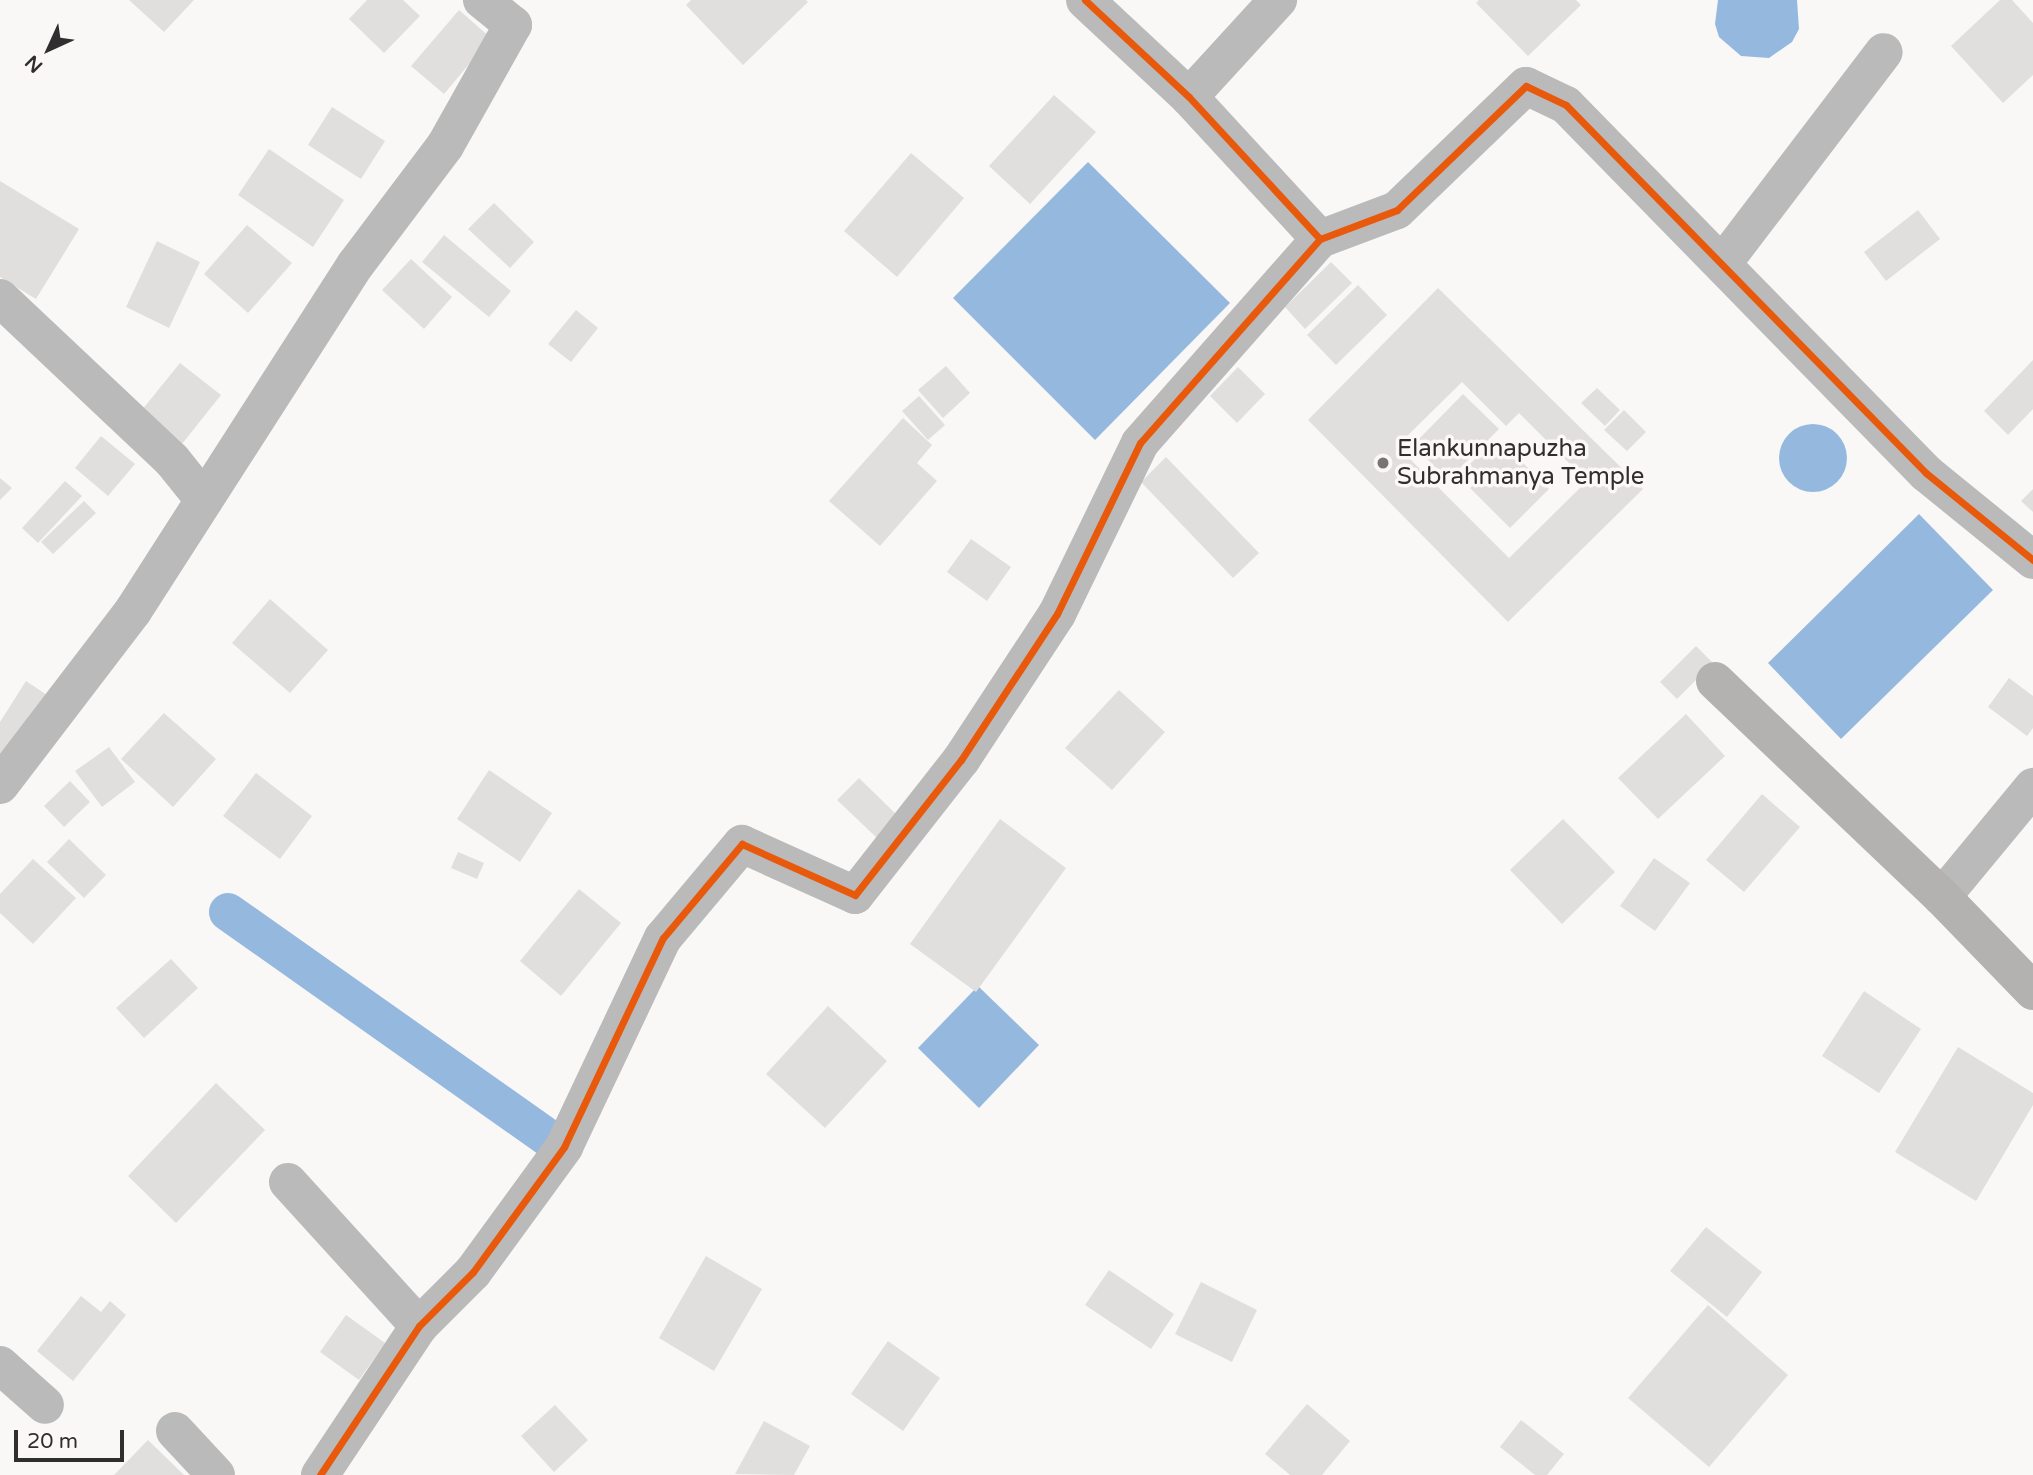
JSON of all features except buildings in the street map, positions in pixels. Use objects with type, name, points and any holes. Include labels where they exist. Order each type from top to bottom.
[{"type":"main road","points":[[1715,681],[1942,897],[2033,991]]},
{"type":"street","points":[[2,777],[133,611],[356,264],[445,146],[518,12],[482,0]]},
{"type":"street","points":[[1085,0],[1189,97],[1320,239]]},
{"type":"street","points":[[1189,97],[1278,0]]},
{"type":"street","points":[[1723,263],[1884,52]]},
{"type":"street","points":[[320,1475],[419,1326],[472,1272],[564,1147],[663,938],[742,844],[855,895],[961,760],[1057,614],[1140,443],[1320,239],[1397,210],[1526,86],[1566,105],[1926,473],[2033,560]]},
{"type":"street","points":[[0,298],[172,460],[204,500]]},
{"type":"street","points":[[1942,897],[2033,787]]},
{"type":"street","points":[[288,1182],[419,1326]]},
{"type":"street","points":[[0,1365],[46,1405]]},
{"type":"street","points":[[175,1431],[216,1475]]},
{"type":"water","points":[[1718,0],[1797,0],[1799,29],[1792,42],[1769,58],[1741,56],[1719,37],[1715,24]]},
{"type":"water","points":[[1088,162],[1230,303],[1095,440],[953,298]]},
{"type":"water","points":[[1813,424],[1826,427],[1837,434],[1844,445],[1847,458],[1844,471],[1837,482],[1826,489],[1813,492],[1800,489],[1789,482],[1782,471],[1779,458],[1782,445],[1789,434],[1800,427]]},
{"type":"water","points":[[1919,514],[1993,590],[1841,739],[1768,663]]},
{"type":"water","points":[[978,986],[1039,1045],[979,1108],[918,1048]]},
{"type":"waterway","points":[[228,912],[548,1138]]},
{"type":"cycle path","points":[[1085,0],[1189,97],[1320,239],[1397,210],[1526,86],[1566,105],[1926,473],[2033,560]]},
{"type":"cycle path","points":[[320,1475],[419,1326],[473,1272],[564,1147],[663,938],[742,844],[855,895],[961,760],[1057,614],[1140,443],[1320,239]]},
{"type":"place","name":"Elankunnapuzha Subrahmanya Temple","points":[[1383,463]]}]
